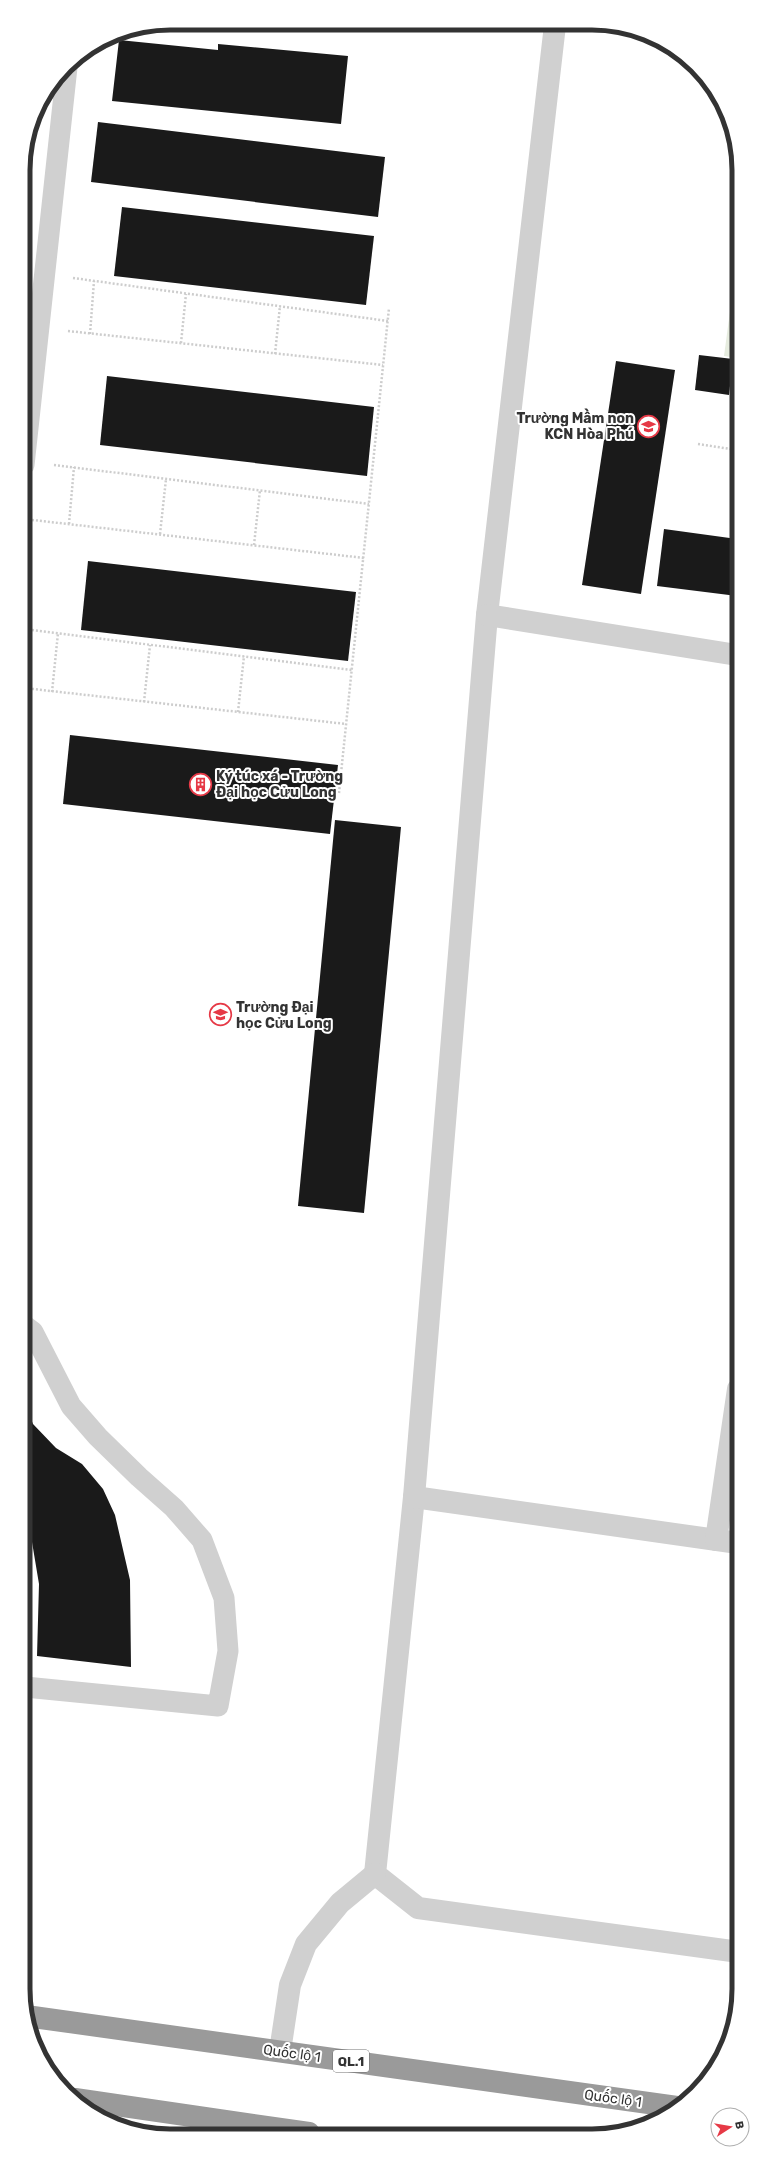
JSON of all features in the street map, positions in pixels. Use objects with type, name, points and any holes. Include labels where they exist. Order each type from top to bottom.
[{"type":"highway","name":"Quốc lộ 1","points":[[33,2017],[669,2106]]},
{"type":"highway","points":[[86,2101],[281,2129]]},
{"type":"street","points":[[280,2051],[290,1985],[306,1944],[340,1903],[375,1874],[414,1497],[487,615],[555,30]]},
{"type":"street","points":[[487,615],[732,654]]},
{"type":"street","points":[[716,1540],[732,1430]]},
{"type":"street","points":[[414,1497],[732,1542]]},
{"type":"street","points":[[375,1874],[418,1908],[732,1951]]},
{"type":"lane","points":[[30,365],[39,328],[66,77]]},
{"type":"lane","points":[[30,1330],[33,1332],[71,1406],[98,1437],[138,1478],[174,1508],[202,1540],[224,1598],[228,1651],[218,1706],[30,1687]]},
{"type":"path","points":[[45,275],[388,321]]},
{"type":"path","points":[[90,334],[94,281]]},
{"type":"path","points":[[181,343],[186,294]]},
{"type":"path","points":[[275,354],[280,306]]},
{"type":"path","points":[[339,793],[389,308]]},
{"type":"path","points":[[39,328],[383,366]]},
{"type":"path","points":[[698,444],[732,449]]},
{"type":"path","points":[[30,462],[369,504]]},
{"type":"path","points":[[69,525],[74,467]]},
{"type":"path","points":[[160,534],[166,478]]},
{"type":"path","points":[[254,545],[260,490]]},
{"type":"path","points":[[30,520],[364,558]]},
{"type":"path","points":[[30,630],[352,670]]},
{"type":"path","points":[[52,692],[58,633]]},
{"type":"path","points":[[144,702],[150,645]]},
{"type":"path","points":[[238,712],[244,656]]},
{"type":"path","points":[[30,689],[346,724]]},
{"type":"shaded area","points":[[732,297],[732,357],[724,356]]},
{"type":"building","points":[[119,40],[218,50],[218,44],[348,56],[341,124],[112,101]]},
{"type":"building","points":[[98,122],[385,157],[378,217],[91,182]]},
{"type":"building","points":[[122,207],[374,236],[366,305],[114,276]]},
{"type":"building","points":[[699,355],[732,359],[729,395],[695,390]]},
{"type":"building","points":[[616,361],[675,370],[641,594],[582,585]]},
{"type":"building","points":[[107,376],[374,407],[367,476],[100,445]]},
{"type":"building","points":[[664,529],[732,538],[732,595],[657,586]]},
{"type":"building","points":[[88,561],[356,592],[348,661],[81,630]]},
{"type":"building","name":"Ký túc xá - Trường Đại học Cửu Long","points":[[70,735],[338,765],[330,834],[63,804]]},
{"type":"building","points":[[335,820],[401,827],[364,1213],[298,1206]]},
{"type":"building","points":[[30,1416],[33,1424],[56,1448],[82,1464],[103,1489],[115,1515],[130,1580],[131,1667],[37,1656],[39,1584],[30,1537]]},
{"type":"place","name":"Trường Mầm non KCN Hòa Phú","points":[[649,426]]},
{"type":"place","name":"Ký túc xá - Trường Đại học Cửu Long","points":[[200,784]]},
{"type":"place","name":"Trường Đại học Cửu Long","points":[[221,1015]]}]
